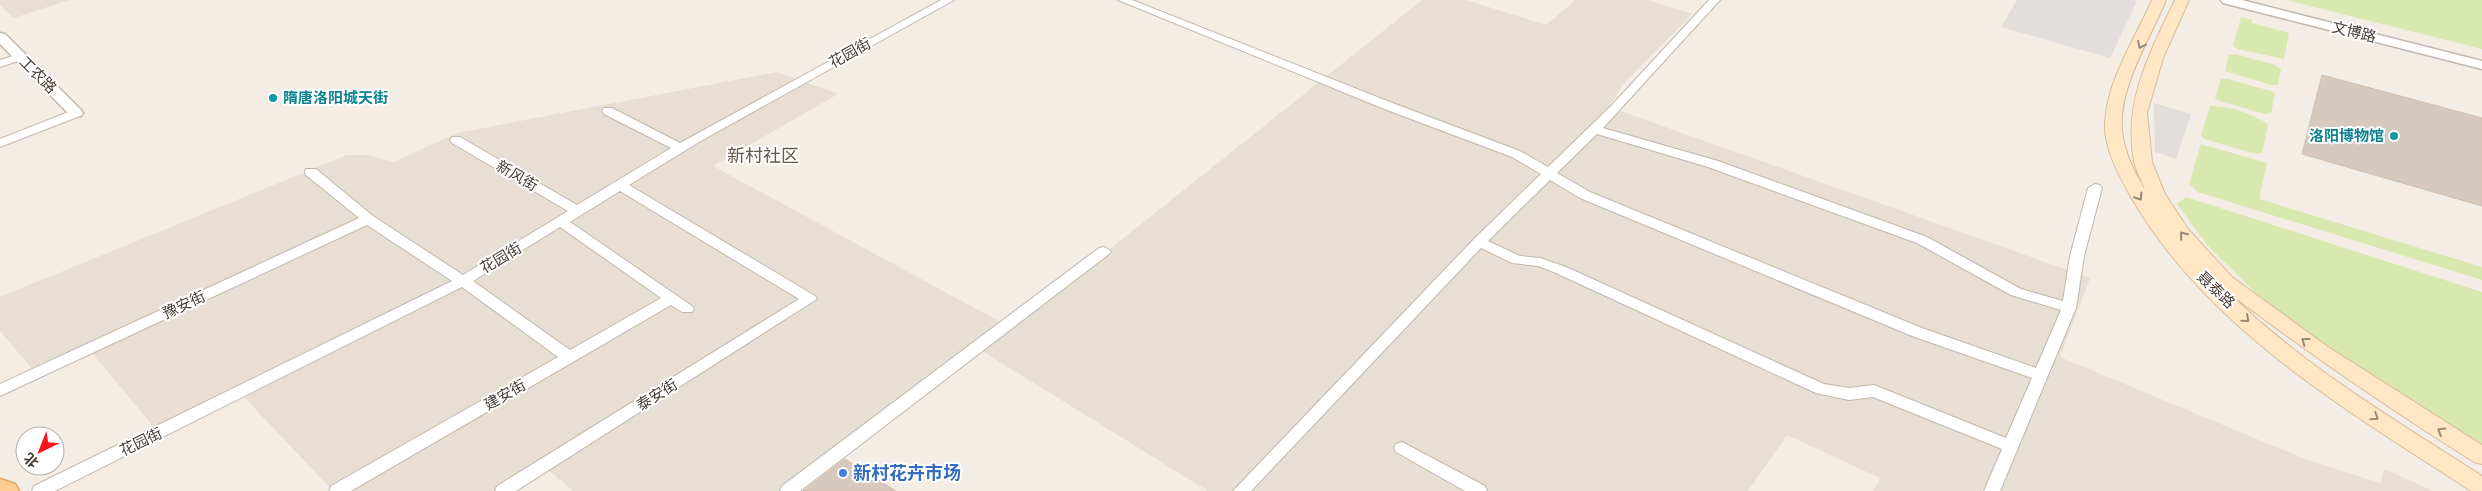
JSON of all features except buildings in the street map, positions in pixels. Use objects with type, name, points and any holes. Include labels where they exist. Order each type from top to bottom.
[{"type":"main road","name":"聂泰路","points":[[2159,0],[2148,29],[2125,76],[2113,124],[2118,151],[2137,194],[2165,235],[2202,277],[2285,353],[2364,410],[2482,487]]},
{"type":"main road","name":"聂泰路","points":[[2182,0],[2154,58],[2139,113],[2143,162],[2156,194],[2181,233],[2225,281],[2321,352],[2482,456]]},
{"type":"main road","points":[[0,489],[6,491]]},
{"type":"street","name":"花园街","points":[[40,491],[463,281],[680,148],[949,0]]},
{"type":"street","points":[[1123,0],[1391,107],[1516,154],[1585,195],[1917,332],[2041,376]]},
{"type":"street","points":[[1241,491],[1479,242],[1594,129],[1715,0]]},
{"type":"street","name":"文博路","points":[[2227,0],[2482,65]]},
{"type":"street","name":"文博路","points":[[2256,0],[2482,57]]},
{"type":"street","name":"工农路","points":[[0,37],[11,60]]},
{"type":"street","name":"工农路","points":[[0,48],[70,113]]},
{"type":"street","points":[[608,111],[680,148]]},
{"type":"street","points":[[0,138],[70,113]]},
{"type":"street","points":[[0,143],[70,113]]},
{"type":"street","points":[[1594,129],[1714,164],[1922,240],[2016,292],[2069,308]]},
{"type":"street","name":"新风街","points":[[456,140],[577,211]]},
{"type":"street","points":[[311,172],[368,219],[463,281],[570,358]]},
{"type":"street","name":"泰安街","points":[[503,491],[810,300],[620,185]]},
{"type":"street","points":[[1992,491],[2069,308],[2077,256],[2095,188]]},
{"type":"street","name":"豫安街","points":[[0,390],[368,219]]},
{"type":"street","points":[[560,221],[687,309]]},
{"type":"street","points":[[1479,242],[1517,260],[1540,262],[1560,270],[1821,389],[1849,394],[1874,391],[2011,446]]},
{"type":"street","points":[[788,491],[1104,251]]},
{"type":"street","name":"建安街","points":[[337,491],[672,298]]},
{"type":"street","points":[[1402,448],[1479,491]]},
{"type":"shaded area","points":[[0,0],[69,0],[14,18],[0,5]]},
{"type":"shaded area","points":[[1422,0],[1466,0],[1546,25],[1576,0],[1648,0],[1693,14],[1623,84],[1609,107],[2090,278],[2060,357],[2305,459],[2380,483],[2385,469],[2433,491],[1873,491],[1880,478],[1787,435],[1748,491],[1208,491],[982,351]]},
{"type":"shaded area","points":[[2017,0],[2137,1],[2110,58],[2001,27]]},
{"type":"shaded area","points":[[777,72],[838,94],[713,166],[1002,323],[782,491],[573,491],[545,467],[506,491],[333,491],[240,393],[159,433],[92,353],[40,378],[0,331],[0,297],[347,155],[368,155],[394,162],[457,133]]},
{"type":"shaded area","points":[[2154,103],[2191,114],[2176,159],[2155,152]]},
{"type":"green space","points":[[2286,0],[2482,0],[2482,49]]},
{"type":"green space","points":[[2241,17],[2252,20],[2252,23],[2289,33],[2284,59],[2237,49],[2233,46]]},
{"type":"green space","points":[[2235,54],[2275,65],[2281,69],[2278,85],[2271,85],[2225,71],[2229,55]]},
{"type":"green space","points":[[2221,79],[2271,91],[2275,94],[2271,113],[2265,114],[2215,98]]},
{"type":"green space","points":[[2210,106],[2240,111],[2268,124],[2262,153],[2251,153],[2205,139],[2201,136]]},
{"type":"green space","points":[[2201,144],[2267,163],[2259,199],[2482,267],[2482,280],[2198,192],[2189,184]]},
{"type":"green space","points":[[2186,197],[2482,292],[2482,445],[2364,372],[2263,300],[2208,246],[2177,204]]},
{"type":"place","name":"隋唐洛阳城天街","points":[[273,98]]},
{"type":"place","name":"洛阳博物馆","points":[[2394,136]]},
{"type":"place","name":"新村花卉市场","points":[[843,473]]},
{"type":"district","name":"新村社区","points":[[763,156]]}]
